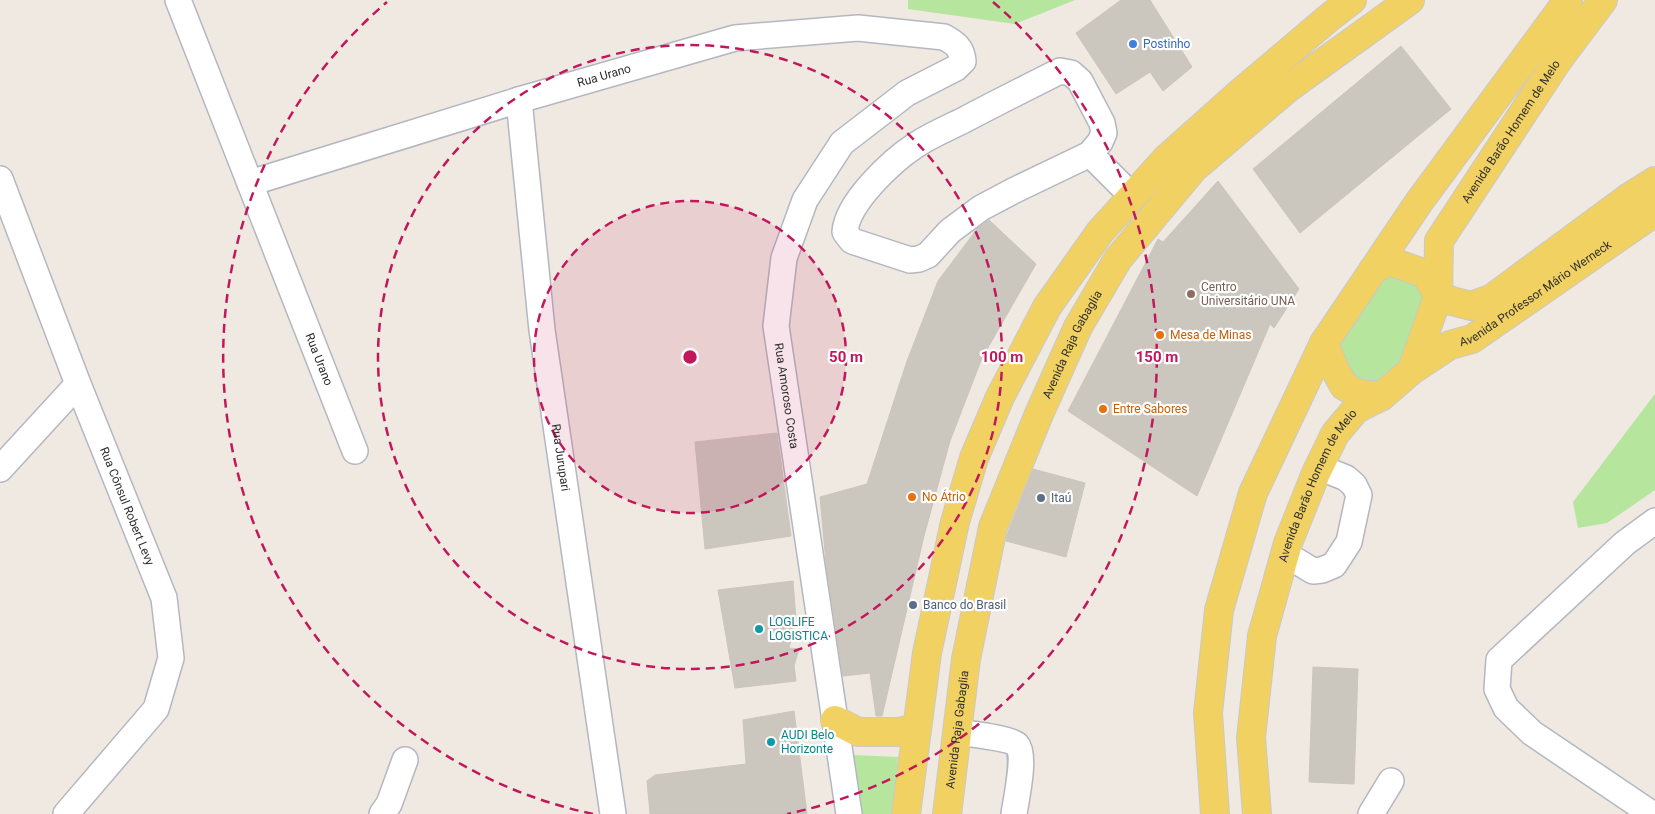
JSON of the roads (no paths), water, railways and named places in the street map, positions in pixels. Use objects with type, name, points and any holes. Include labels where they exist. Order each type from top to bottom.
[{"type":"main road","points":[[906,814],[927,653],[955,522],[974,458],[1000,397],[1047,307],[1100,232],[1173,152],[1336,8],[1352,0]]},
{"type":"main road","name":"Avenida Raja Gabaglia","points":[[947,814],[966,658],[993,527],[1039,414],[1078,327],[1118,259],[1194,168],[1288,88],[1410,0]]},
{"type":"main road","points":[[1215,814],[1208,713],[1219,610],[1254,493],[1324,343],[1419,202],[1568,0]]},
{"type":"main road","name":"Avenida Barão Homem de Melo","points":[[1256,814],[1251,738],[1262,636],[1284,555],[1319,467],[1335,434],[1356,409],[1382,396],[1412,370],[1438,296],[1439,241],[1558,60],[1603,0]]},
{"type":"main road","name":"Avenida Professor Mário Werneck","points":[[1438,296],[1471,306],[1491,300],[1655,180]]},
{"type":"main road","points":[[1628,198],[1640,194],[1646,203],[1645,218]]},
{"type":"main road","name":"Avenida Professor Mário Werneck","points":[[1412,370],[1450,345],[1472,340],[1645,218]]},
{"type":"main road","points":[[1373,270],[1388,262],[1412,268],[1426,274],[1438,296]]},
{"type":"main road","points":[[1324,343],[1344,386],[1359,394],[1382,396]]},
{"type":"main road","points":[[835,720],[858,732],[899,732],[917,728]]},
{"type":"street","name":"Rua Urano","points":[[178,0],[355,451]]},
{"type":"street","name":"Rua Urano","points":[[250,184],[519,100],[735,38],[858,28],[944,37],[955,43],[962,53]]},
{"type":"street","name":"Rua Amoroso Costa","points":[[849,814],[776,326],[784,258],[805,200],[842,143],[907,93],[956,68],[963,61],[962,53]]},
{"type":"street","points":[[1060,71],[1071,73],[1080,81],[1102,123],[1104,133],[1100,142],[1090,154],[981,208],[950,231],[928,255],[920,259],[910,260],[852,241],[845,232],[846,224],[854,206],[876,179],[896,160],[918,144],[1060,71]]},
{"type":"street","name":"Rua Jurupari","points":[[519,100],[542,330],[613,814]]},
{"type":"street","points":[[1090,154],[1132,196]]},
{"type":"street","name":"Rua Cônsul Robert Levy","points":[[0,179],[78,384],[164,598],[171,658],[156,709],[66,814]]},
{"type":"street","points":[[0,469],[78,384]]},
{"type":"street","points":[[1284,555],[1290,556],[1313,571],[1322,570],[1334,565],[1349,542],[1359,495],[1354,485],[1346,478],[1319,467]]},
{"type":"street","points":[[1652,814],[1532,733],[1506,708],[1497,689],[1499,660],[1626,543],[1655,521]]},
{"type":"street","points":[[957,732],[1008,740],[1016,744],[1020,750],[1021,759],[1014,814]]},
{"type":"street","points":[[382,814],[389,804],[404,760]]},
{"type":"street","points":[[1371,814],[1392,781]]},
{"type":"place","name":"Postinho","points":[[1133,44]]},
{"type":"place","name":"Centro Universitário UNA","points":[[1191,294]]},
{"type":"place","name":"Mesa de Minas","points":[[1160,335]]},
{"type":"place","name":"Entre Sabores","points":[[1103,409]]},
{"type":"place","name":"No Átrio","points":[[912,497]]},
{"type":"place","name":"Itaú","points":[[1041,498]]},
{"type":"place","name":"Banco do Brasil","points":[[913,605]]},
{"type":"place","name":"LOGLIFE LOGISTICA","points":[[759,629]]},
{"type":"place","name":"AUDI Belo Horizonte","points":[[771,742]]}]
